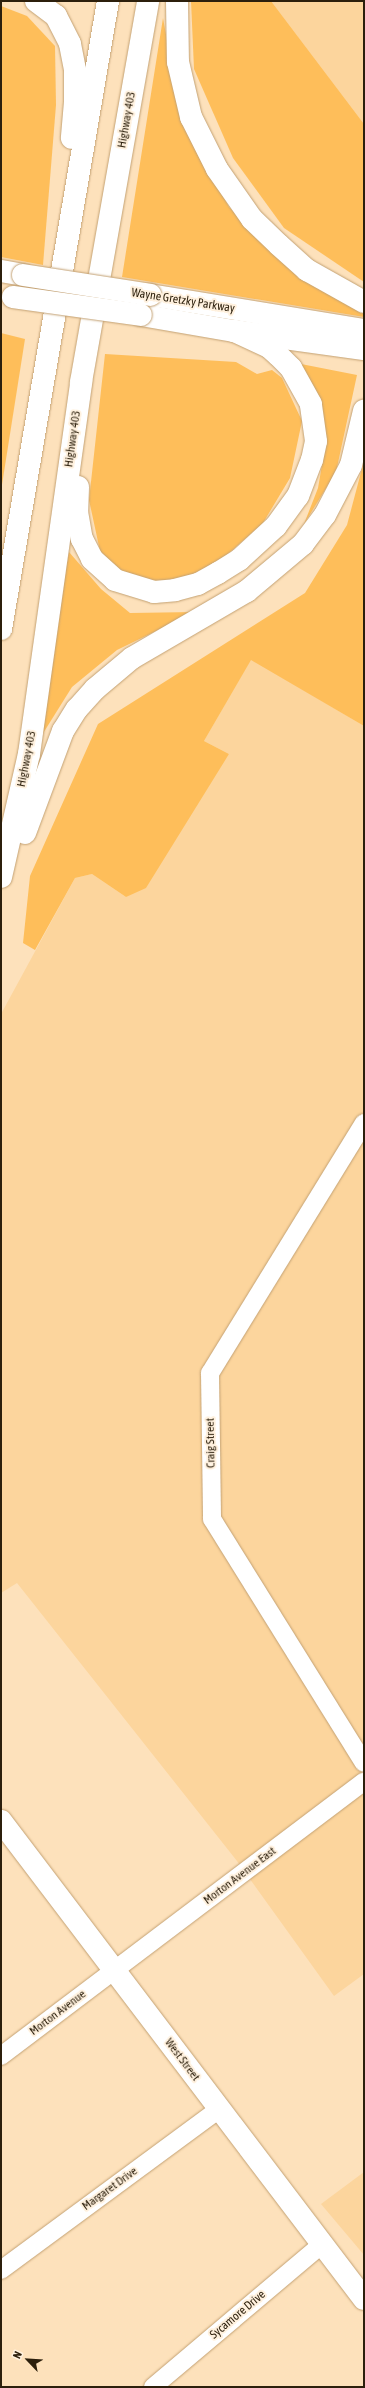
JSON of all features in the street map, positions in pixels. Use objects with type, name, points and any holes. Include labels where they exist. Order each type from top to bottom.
[{"type":"main road","points":[[36,1],[56,16],[70,44],[75,70],[75,102],[66,196],[65,261]]},
{"type":"main road","points":[[1,629],[65,261],[108,1]]},
{"type":"main road","name":"Highway 403","points":[[1,877],[29,754],[81,382],[148,1]]},
{"type":"main road","points":[[177,1],[178,62],[191,117],[220,175],[252,219],[307,270],[364,302]]},
{"type":"main road","name":"Wayne Gretzky Parkway","points":[[1,271],[364,330]]},
{"type":"main road","name":"Wayne Gretzky Parkway","points":[[7,296],[141,315],[234,331],[364,349]]},
{"type":"main road","points":[[81,382],[77,512],[82,539],[92,559],[115,580],[154,592],[176,590],[198,584],[239,560],[287,513],[308,472],[316,440],[311,404],[291,368],[268,347],[234,331]]},
{"type":"main road","points":[[1,889],[13,868],[33,805],[63,731],[77,709],[95,689],[132,658],[247,591],[303,544],[325,515],[351,465],[364,411]]},
{"type":"main road","name":"West Street","points":[[5,1833],[115,1971],[364,2299]]},
{"type":"street","name":"Craig Street","points":[[364,1123],[210,1373],[212,1519],[364,1763]]},
{"type":"street","name":"Morton Avenue East","points":[[115,1971],[364,1781]]},
{"type":"street","name":"Morton Avenue","points":[[1,2056],[115,1971]]},
{"type":"street","name":"Margaret Drive","points":[[1,2270],[220,2109]]},
{"type":"street","name":"Sycamore Drive","points":[[153,2387],[322,2244]]},
{"type":"shaded area","points":[[191,1],[271,1],[364,124],[364,282],[284,228],[233,158],[194,69]]},
{"type":"shaded area","points":[[271,1],[364,1],[364,124]]},
{"type":"shaded area","points":[[1,6],[27,16],[55,46],[56,105],[43,265],[1,257]]},
{"type":"shaded area","points":[[163,18],[181,118],[229,207],[284,261],[364,308],[364,317],[122,277]]},
{"type":"shaded area","points":[[1,333],[25,339],[1,491]]},
{"type":"shaded area","points":[[105,354],[236,362],[257,374],[272,370],[282,378],[302,421],[290,478],[263,523],[213,567],[166,584],[129,580],[100,551],[89,500]]},
{"type":"shaded area","points":[[301,364],[357,375],[336,472],[304,524],[318,488],[326,442],[320,399]]},
{"type":"shaded area","points":[[364,461],[364,726],[251,660],[204,741],[229,754],[146,888],[126,897],[92,874],[75,878],[35,950],[23,943],[30,876],[98,724],[305,593],[347,525]]},
{"type":"shaded area","points":[[69,552],[101,589],[130,613],[195,612],[117,650],[72,687],[32,751]]},
{"type":"shaded area","points":[[251,659],[364,726],[364,1974],[334,1996],[237,1861],[17,1583],[1,1593],[1,1014],[75,878],[92,874],[126,897],[229,754],[204,741]]},
{"type":"shaded area","points":[[364,2172],[364,2255],[321,2204]]}]
